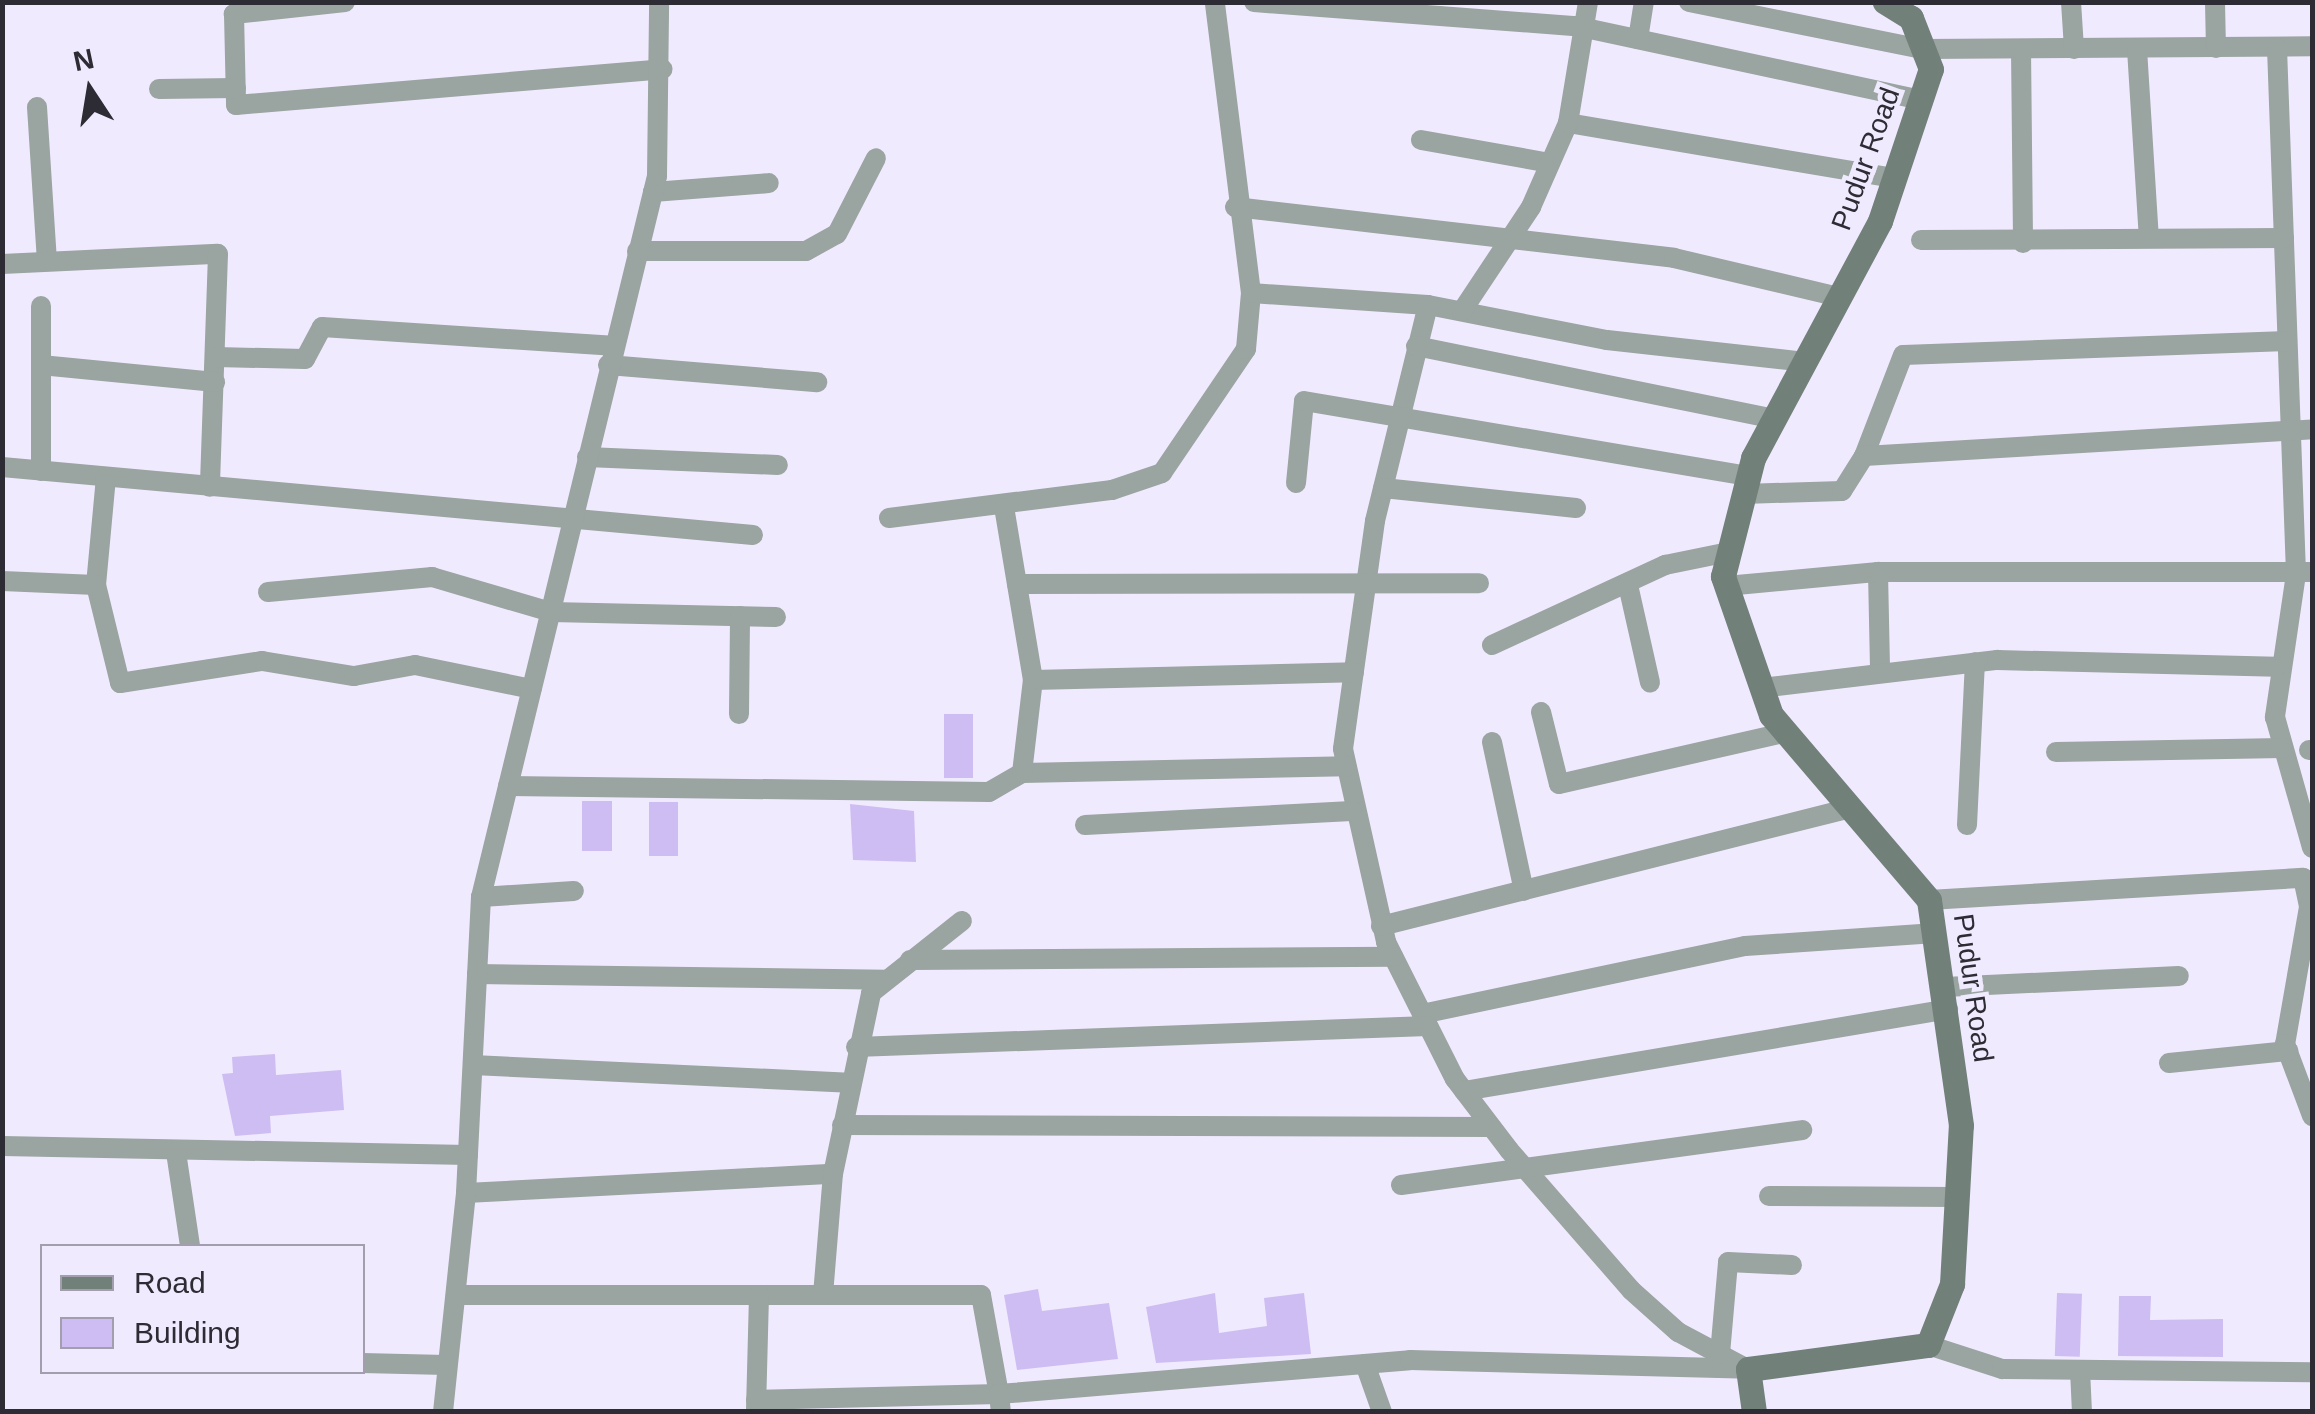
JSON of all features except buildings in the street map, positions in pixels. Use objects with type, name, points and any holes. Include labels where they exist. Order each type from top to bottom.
[{"type":"street","points":[[345,2],[234,14],[236,105],[662,68]]},
{"type":"street","points":[[443,1412],[466,1193],[481,897],[653,192],[662,68],[659,2]]},
{"type":"street","points":[[889,518],[1004,506],[1162,472],[1246,349],[1251,293],[1235,206],[1215,2]]},
{"type":"street","points":[[1254,2],[1587,28],[1920,100]]},
{"type":"street","points":[[1462,312],[1514,234],[1568,122],[1587,28],[1588,2]]},
{"type":"street","points":[[1638,39],[1644,2]]},
{"type":"street","points":[[1688,2],[1923,48],[2312,46]]},
{"type":"street","points":[[1886,2],[1912,18],[1923,48]]},
{"type":"street","points":[[2071,2],[2074,48]]},
{"type":"street","points":[[2215,2],[2216,48]]},
{"type":"street","name":"Pudur Road","points":[[1923,48],[1930,69],[1894,178],[1839,298],[1774,419],[1747,485],[1729,552],[1726,586],[1762,688],[1784,732],[1844,810],[1891,845],[1930,900],[1947,998],[1961,1125],[1952,1284],[1928,1344]]},
{"type":"street","points":[[2276,48],[2288,341],[2302,431],[2304,573],[2276,667],[2283,748],[2308,823],[2312,848],[2304,878],[2309,907],[2288,1051],[2312,1116]]},
{"type":"street","points":[[2021,49],[2024,243]]},
{"type":"street","points":[[2137,49],[2150,238]]},
{"type":"street","points":[[160,89],[236,88]]},
{"type":"street","points":[[38,107],[46,260]]},
{"type":"street","points":[[1568,122],[1894,178]]},
{"type":"street","points":[[1421,140],[1550,163]]},
{"type":"street","points":[[637,251],[806,251],[838,234],[876,158]]},
{"type":"street","points":[[653,192],[769,182]]},
{"type":"street","points":[[1235,206],[1514,234],[1674,258],[1839,298]]},
{"type":"street","points":[[1921,240],[2024,243],[2284,238]]},
{"type":"street","points":[[2,264],[218,254],[210,487]]},
{"type":"street","points":[[1251,293],[1428,305],[1804,362]]},
{"type":"street","points":[[1428,305],[1383,488],[1366,580],[1346,766],[1352,811],[1381,926],[1464,1091],[1522,1165],[1630,1290],[1748,1370]]},
{"type":"street","points":[[41,306],[41,471]]},
{"type":"street","points":[[216,357],[305,359],[322,327],[817,382]]},
{"type":"street","points":[[1296,483],[1304,401],[1401,411],[1747,485],[1842,491],[1864,456],[1904,355],[2288,341]]},
{"type":"street","points":[[1416,346],[1774,419]]},
{"type":"street","points":[[41,365],[215,382]]},
{"type":"street","points":[[1864,456],[2302,431]]},
{"type":"street","points":[[587,457],[778,465]]},
{"type":"street","points":[[2,468],[572,522],[752,535]]},
{"type":"street","points":[[106,477],[96,585],[120,683],[262,661],[354,676],[415,664],[532,689]]},
{"type":"street","points":[[1383,488],[1576,508]]},
{"type":"street","points":[[1004,506],[1032,680],[1022,774]]},
{"type":"street","points":[[1492,646],[1665,565],[1729,552]]},
{"type":"street","points":[[1726,586],[1878,572],[2304,573]]},
{"type":"street","points":[[1878,572],[1880,671]]},
{"type":"street","points":[[268,592],[432,576],[551,612],[776,616]]},
{"type":"street","points":[[1017,584],[1366,580],[1479,584]]},
{"type":"street","points":[[2,582],[96,585]]},
{"type":"street","points":[[1628,585],[1650,683]]},
{"type":"street","points":[[738,714],[740,616]]},
{"type":"street","points":[[1762,688],[1975,662],[2276,667]]},
{"type":"street","points":[[1966,826],[1975,662]]},
{"type":"street","points":[[1032,680],[1354,672]]},
{"type":"street","points":[[1541,712],[1559,784],[1784,732]]},
{"type":"street","points":[[1492,742],[1524,891]]},
{"type":"street","points":[[2056,752],[2283,748]]},
{"type":"street","points":[[508,786],[989,792],[1022,774],[1346,766]]},
{"type":"street","points":[[1381,926],[1844,810]]},
{"type":"street","points":[[1085,825],[1352,811]]},
{"type":"street","points":[[1930,900],[2304,878]]},
{"type":"street","points":[[481,897],[574,890]]},
{"type":"street","points":[[824,1295],[833,1174],[856,1047],[872,993],[962,921]]},
{"type":"street","points":[[856,1047],[1426,1020],[1744,946],[1936,933]]},
{"type":"street","points":[[910,960],[1393,956]]},
{"type":"street","points":[[477,974],[886,980]]},
{"type":"street","points":[[1464,1091],[1947,998],[2179,976]]},
{"type":"street","points":[[2169,1063],[2288,1051]]},
{"type":"street","points":[[473,1066],[849,1082]]},
{"type":"street","points":[[842,1125],[1490,1126]]},
{"type":"street","points":[[1401,1185],[1522,1165],[1802,1130]]},
{"type":"street","points":[[2,1146],[468,1155]]},
{"type":"street","points":[[176,1152],[190,1244]]},
{"type":"street","points":[[466,1193],[833,1174]]},
{"type":"street","points":[[1769,1196],[1957,1197]]},
{"type":"street","points":[[1720,1354],[1728,1262],[1792,1264]]},
{"type":"street","points":[[456,1295],[981,1295],[1000,1403]]},
{"type":"street","points":[[758,1295],[756,1406],[1000,1403],[1365,1364],[1748,1370],[1928,1344],[2002,1369],[2312,1372]]},
{"type":"street","points":[[365,1363],[446,1365]]},
{"type":"street","points":[[1365,1364],[1382,1412]]},
{"type":"street","points":[[1748,1370],[1754,1412]]},
{"type":"street","points":[[2080,1370],[2082,1412]]}]
